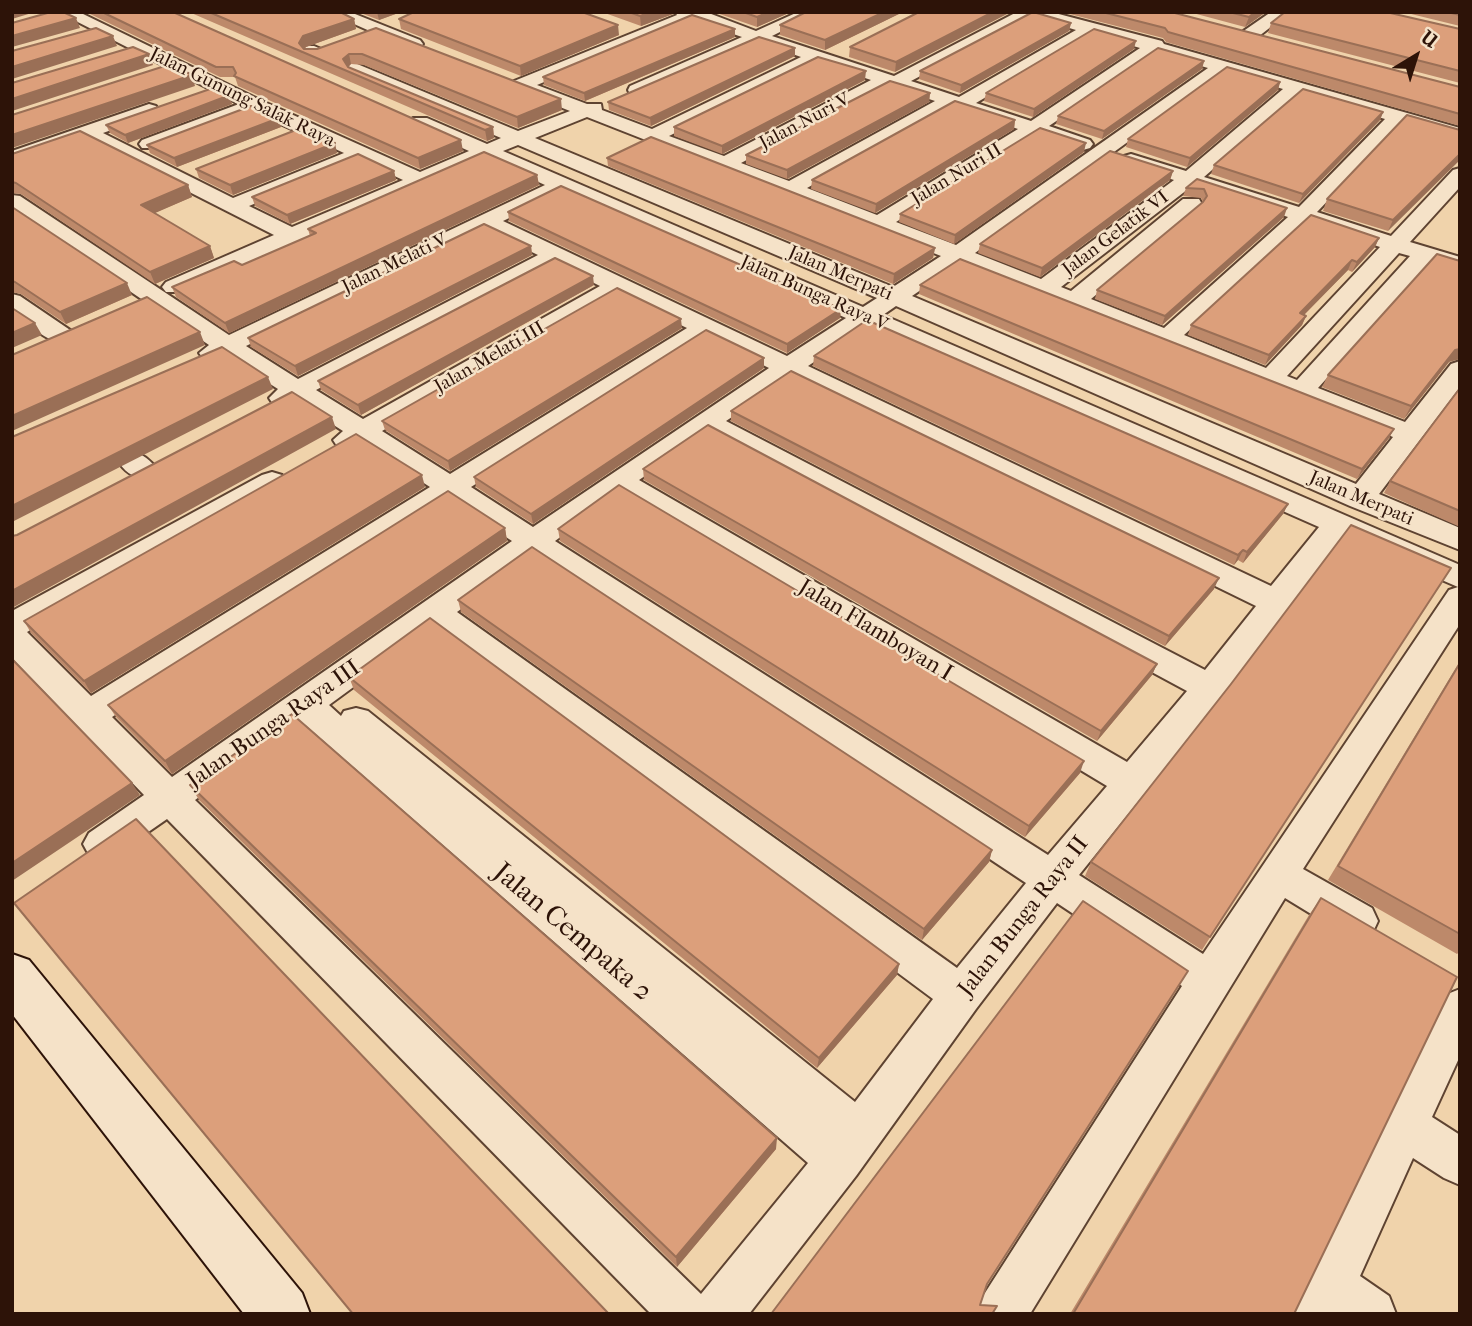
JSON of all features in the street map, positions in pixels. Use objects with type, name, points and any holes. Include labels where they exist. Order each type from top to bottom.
[{"type":"main road","points":[[12,976],[264,1307]]},
{"type":"street","points":[[335,12],[437,53]]},
{"type":"street","points":[[144,301],[290,235],[486,151],[617,99],[812,12]]},
{"type":"street","points":[[1031,12],[1156,45],[1220,67],[1460,134]]},
{"type":"street","name":"Jalan Nuri V","points":[[719,163],[886,79],[1031,12]]},
{"type":"street","points":[[1272,42],[1241,34],[1282,12]]},
{"type":"street","name":"Jalan Gunung Salak Raya","points":[[60,13],[358,154],[420,180]]},
{"type":"street","points":[[521,85],[691,13],[1102,151],[1460,265]]},
{"type":"street","points":[[313,52],[401,21]]},
{"type":"street","points":[[615,26],[641,35]]},
{"type":"street","points":[[790,190],[1091,28]]},
{"type":"street","points":[[75,37],[100,30]]},
{"type":"street","name":"Jalan Merpati","points":[[290,43],[893,296],[1348,512],[1460,540]]},
{"type":"street","name":"Jalan Nuri II","points":[[874,222],[1156,45]]},
{"type":"street","points":[[113,56],[138,48]]},
{"type":"street","points":[[651,136],[819,58],[849,48]]},
{"type":"street","points":[[151,75],[176,66]]},
{"type":"street","name":"Jalan Bunga Raya III","points":[[79,860],[313,699],[619,480],[957,255],[1220,67]]},
{"type":"street","points":[[497,76],[1410,434]]},
{"type":"street","points":[[191,96],[243,77]]},
{"type":"street","name":"Jalan Gelatik VI","points":[[1043,289],[1189,179],[1295,88]]},
{"type":"street","points":[[1264,140],[1316,94]]},
{"type":"street","points":[[12,158],[164,105]]},
{"type":"street","points":[[127,153],[255,105]]},
{"type":"street","name":"Jalan Bunga Raya V","points":[[402,115],[865,317],[1348,512],[1460,577]]},
{"type":"street","points":[[1167,338],[1304,214],[1396,117]]},
{"type":"street","points":[[279,138],[304,128]]},
{"type":"street","points":[[86,132],[290,235]]},
{"type":"street","points":[[231,206],[358,154]]},
{"type":"street","points":[[177,177],[202,167]]},
{"type":"street","points":[[1074,301],[1233,168]]},
{"type":"street","points":[[1270,379],[1460,174]]},
{"type":"street","name":"Jalan Melati V","points":[[190,363],[563,184]]},
{"type":"street","points":[[12,201],[144,301],[228,346],[277,393],[363,430],[1209,981]]},
{"type":"street","points":[[485,221],[1276,602]]},
{"type":"street","points":[[277,393],[549,252]]},
{"type":"street","points":[[1302,391],[1328,359],[1426,254]]},
{"type":"street","name":"Jalan Melati III","points":[[327,451],[618,285]]},
{"type":"street","points":[[12,301],[54,342],[87,327]]},
{"type":"street","points":[[82,706],[699,324]]},
{"type":"street","points":[[1297,347],[1328,359]]},
{"type":"street","name":"Jalan Bunga Raya II","points":[[717,1314],[850,1147],[961,995],[1052,879],[1209,688],[1460,369]]},
{"type":"street","points":[[707,422],[1209,688]]},
{"type":"street","points":[[12,626],[290,471]]},
{"type":"street","name":"Jalan Flamboyan I","points":[[619,480],[1132,783]]},
{"type":"street","points":[[1001,1314],[1209,981],[1460,598]]},
{"type":"street","points":[[433,611],[961,995]]},
{"type":"street","points":[[12,637],[82,706],[169,799],[686,1314]]},
{"type":"street","name":"Jalan Cempaka 2","points":[[313,699],[850,1147]]},
{"type":"street","points":[[1279,875],[1387,938]]},
{"type":"street","points":[[1371,1314],[1323,1299],[1403,1125],[1456,987]]},
{"type":"street","points":[[1403,1125],[1460,1162]]},
{"type":"building","points":[[51,12],[63,12],[76,18],[12,36],[12,23]]},
{"type":"building","points":[[102,12],[173,12],[461,140],[418,158],[234,76],[236,73],[233,67],[216,67]]},
{"type":"building","points":[[209,12],[340,12],[354,19],[303,36],[299,43],[304,49],[317,49],[376,28],[561,99],[517,117],[362,54],[349,54],[343,59],[348,67],[493,127],[485,130]]},
{"type":"building","points":[[414,12],[582,12],[618,25],[520,66],[399,19]]},
{"type":"building","points":[[629,12],[651,12],[640,16]]},
{"type":"building","points":[[743,12],[769,12],[757,17]]},
{"type":"building","points":[[806,12],[884,12],[825,40],[780,25]]},
{"type":"building","points":[[919,12],[993,12],[896,62],[850,47]]},
{"type":"building","points":[[1033,12],[1071,23],[961,85],[920,71]]},
{"type":"building","points":[[1102,12],[1171,12],[1460,87],[1460,114],[1168,32],[1165,28]]},
{"type":"building","points":[[1229,12],[1255,12],[1249,17]]},
{"type":"building","points":[[1285,12],[1386,12],[1460,29],[1460,71],[1271,23]]},
{"type":"building","points":[[692,15],[735,29],[584,93],[543,77]]},
{"type":"building","points":[[96,28],[113,36],[12,67],[12,51]]},
{"type":"building","points":[[1094,29],[1136,41],[1034,109],[986,93]]},
{"type":"building","points":[[759,37],[795,48],[650,118],[608,102]]},
{"type":"building","points":[[133,47],[149,54],[12,99],[12,83]]},
{"type":"building","points":[[1158,48],[1204,61],[1104,131],[1058,116]]},
{"type":"building","points":[[818,57],[866,71],[722,146],[674,127]]},
{"type":"building","points":[[171,64],[192,75],[12,135],[12,115]]},
{"type":"building","points":[[1227,67],[1280,82],[1190,158],[1128,139]]},
{"type":"building","points":[[890,81],[930,93],[787,170],[746,155]]},
{"type":"building","points":[[213,88],[230,95],[125,135],[106,125]]},
{"type":"building","points":[[1303,89],[1383,112],[1303,194],[1214,165]]},
{"type":"building","points":[[955,101],[1015,120],[876,204],[812,180]]},
{"type":"building","points":[[251,106],[279,118],[174,158],[147,145]]},
{"type":"building","points":[[1407,115],[1460,130],[1460,154],[1393,220],[1327,199]]},
{"type":"building","points":[[301,128],[335,143],[230,185],[196,169]]},
{"type":"building","points":[[1040,128],[1086,143],[955,235],[900,214]]},
{"type":"building","points":[[80,131],[188,185],[141,205],[210,246],[150,272],[12,182],[12,154]]},
{"type":"building","points":[[651,137],[935,248],[894,274],[607,158]]},
{"type":"building","points":[[1110,151],[1173,171],[1042,268],[980,244]]},
{"type":"building","points":[[484,152],[537,175],[225,323],[172,287],[234,261],[242,265],[316,233],[308,229]]},
{"type":"building","points":[[358,154],[394,171],[287,215],[252,197]]},
{"type":"building","points":[[1197,179],[1287,208],[1165,316],[1097,290],[1203,202],[1207,196],[1204,189],[1186,188]]},
{"type":"building","points":[[561,186],[841,309],[787,344],[508,212]]},
{"type":"building","points":[[12,207],[127,283],[60,312],[12,281]]},
{"type":"building","points":[[1311,215],[1379,238],[1357,262],[1352,260],[1300,313],[1306,316],[1269,355],[1191,325]]},
{"type":"building","points":[[484,224],[531,246],[295,366],[248,338]]},
{"type":"building","points":[[1437,254],[1460,261],[1460,349],[1455,350],[1411,406],[1328,375]]},
{"type":"building","points":[[555,258],[593,276],[358,405],[318,381]]},
{"type":"building","points":[[960,259],[1394,429],[1362,469],[920,285]]},
{"type":"building","points":[[617,288],[681,319],[448,461],[382,421]]},
{"type":"building","points":[[147,297],[200,332],[12,416],[12,355]]},
{"type":"building","points":[[12,308],[35,323],[12,333]]},
{"type":"building","points":[[867,320],[1288,504],[1247,552],[1243,550],[1238,555],[814,356]]},
{"type":"building","points":[[706,330],[764,358],[531,514],[474,477]]},
{"type":"building","points":[[222,347],[268,377],[12,506],[12,437]]},
{"type":"building","points":[[791,371],[1219,578],[1169,636],[731,411]]},
{"type":"building","points":[[1460,388],[1460,511],[1390,481]]},
{"type":"building","points":[[292,392],[332,417],[12,591],[12,536]]},
{"type":"building","points":[[708,425],[1157,664],[1101,731],[643,469]]},
{"type":"building","points":[[356,434],[422,475],[84,681],[24,621]]},
{"type":"building","points":[[619,485],[1084,761],[1029,826],[558,529]]},
{"type":"building","points":[[448,491],[505,528],[165,761],[108,705]]},
{"type":"building","points":[[1351,525],[1451,568],[1210,937],[1091,862],[1231,684]]},
{"type":"building","points":[[532,547],[992,850],[924,929],[458,600]]},
{"type":"building","points":[[430,618],[899,964],[819,1058],[349,677]]},
{"type":"building","points":[[12,659],[132,783],[12,863]]},
{"type":"building","points":[[1460,663],[1460,934],[1338,866]]},
{"type":"building","points":[[292,714],[777,1138],[676,1257],[190,785]]},
{"type":"building","points":[[136,819],[609,1314],[353,1314],[14,903]]},
{"type":"building","points":[[1321,898],[1457,977],[1294,1314],[1073,1314]]},
{"type":"building","points":[[1083,901],[1188,971],[987,1284],[980,1305],[997,1306],[992,1314],[771,1314]]}]
